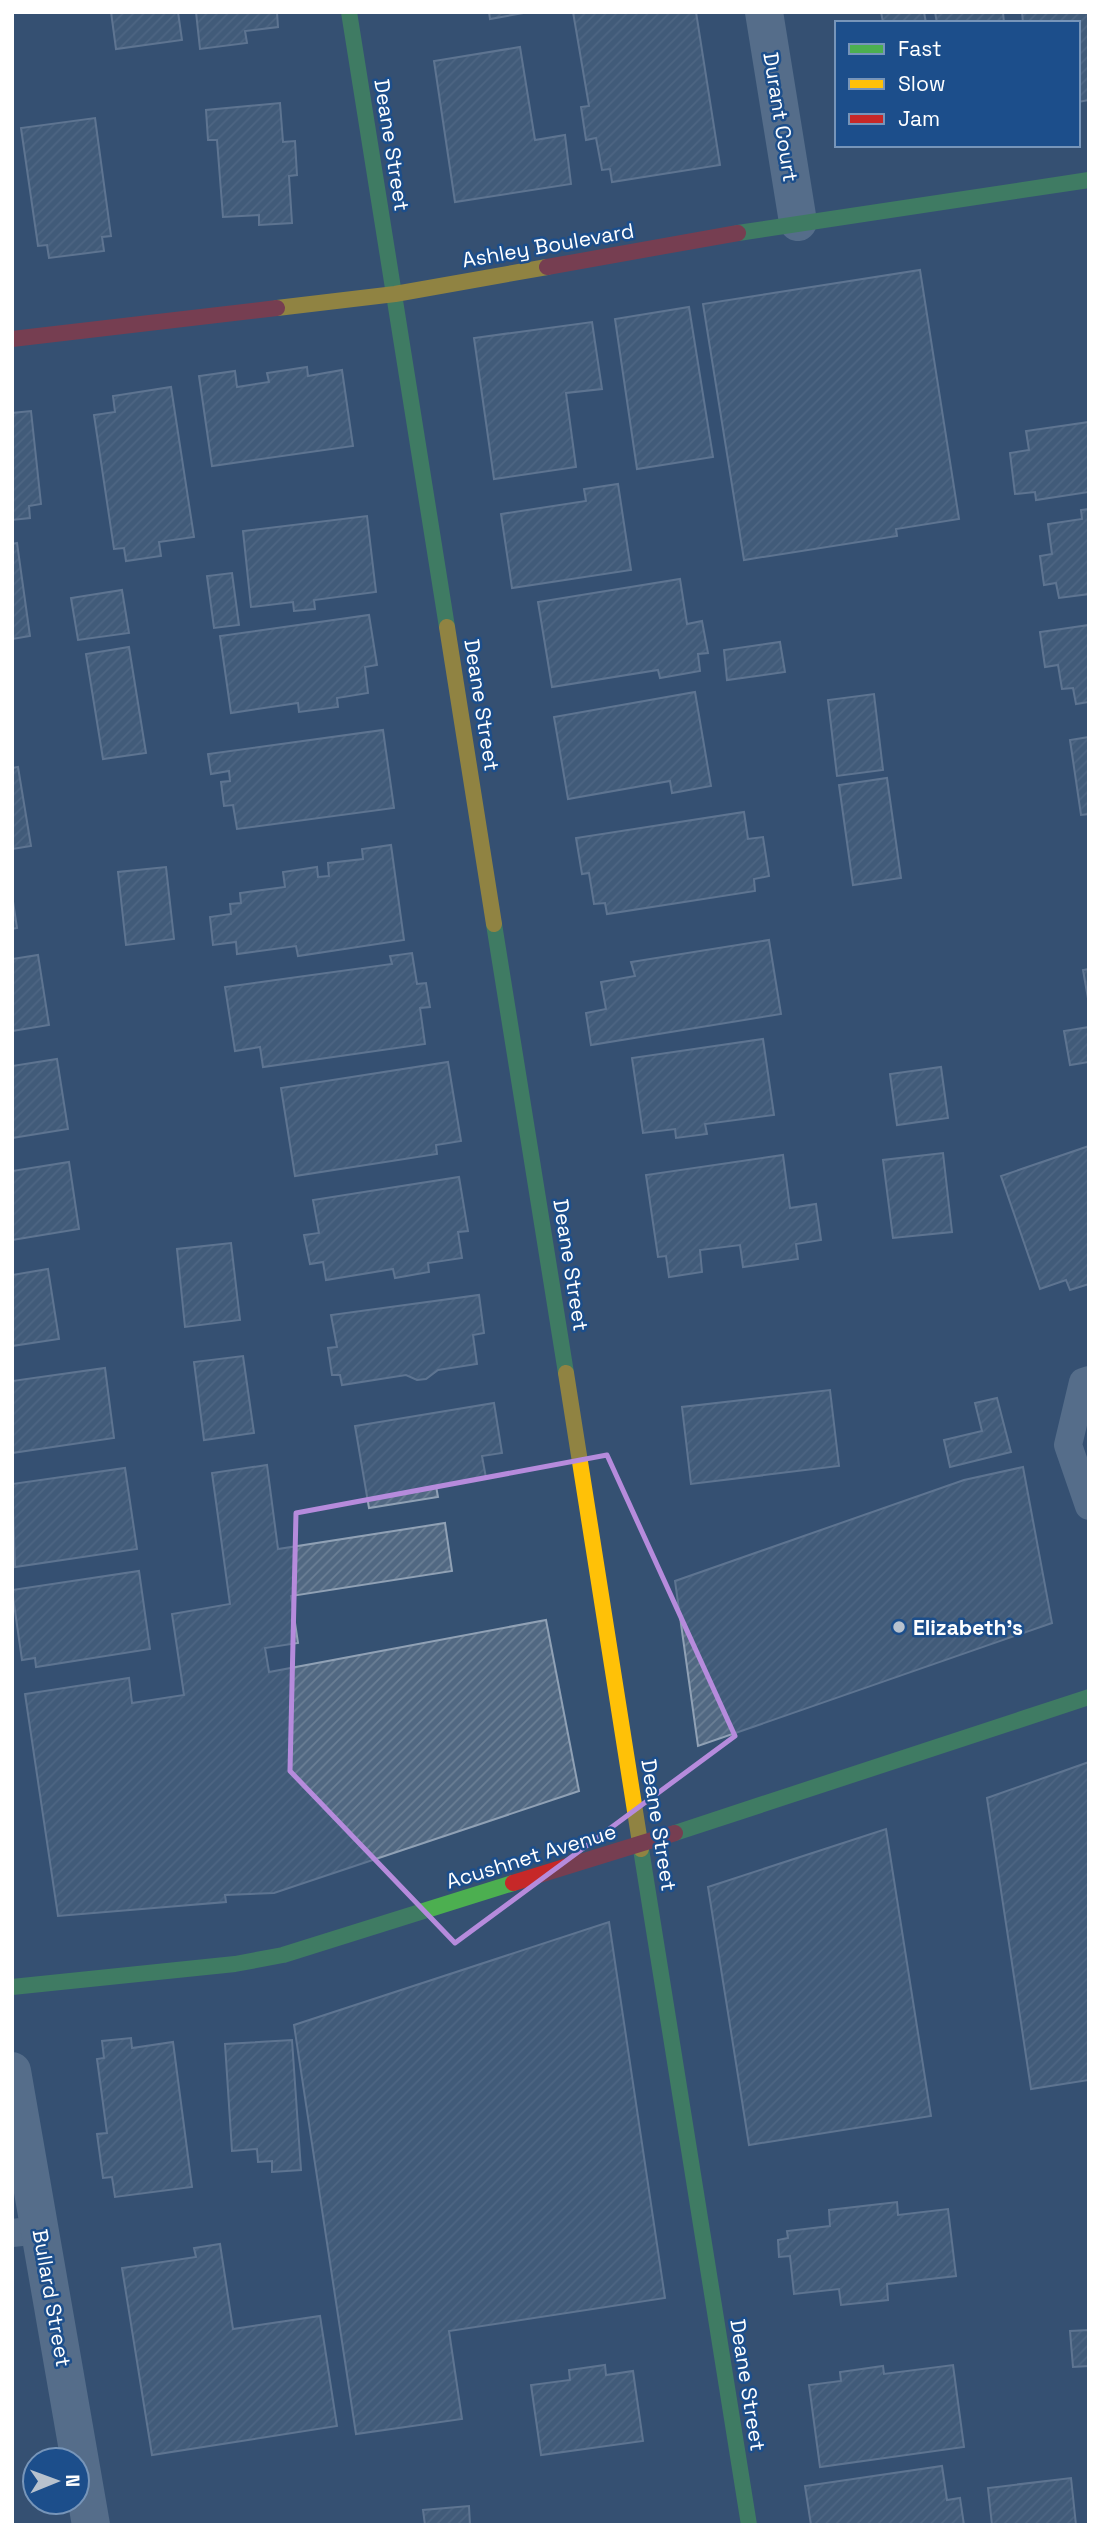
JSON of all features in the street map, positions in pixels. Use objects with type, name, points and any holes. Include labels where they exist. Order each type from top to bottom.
[{"type":"main road","name":"Deane Street","points":[[349,12],[749,2525]]},
{"type":"main road","name":"Ashley Boulevard","points":[[12,340],[395,294],[798,222],[1089,180]]},
{"type":"main road","name":"Acushnet Avenue","points":[[12,1987],[234,1964],[283,1955],[808,1792],[1089,1697]]},
{"type":"street","name":"Durant Court","points":[[764,12],[798,222]]},
{"type":"street","name":"Bullard Street","points":[[12,2071],[26,2232],[91,2525]]},
{"type":"lane","points":[[1089,1380],[1083,1382],[1068,1445],[1089,1506]]},
{"type":"highlighted area","points":[[607,1455],[735,1736],[455,1943],[290,1771],[296,1513]]},
{"type":"building","points":[[111,12],[178,12],[182,40],[116,49]]},
{"type":"building","points":[[196,12],[277,12],[278,27],[245,31],[247,43],[200,49]]},
{"type":"building","points":[[489,12],[529,12],[490,19]]},
{"type":"building","points":[[573,12],[696,12],[720,165],[612,182],[610,169],[602,170],[596,138],[586,140],[581,107],[589,106]]},
{"type":"building","points":[[881,12],[924,12],[926,21],[883,21]]},
{"type":"building","points":[[935,12],[1003,12],[1004,21],[937,21]]},
{"type":"building","points":[[1022,12],[1089,12],[1089,100],[1080,102],[1080,21],[1023,21]]},
{"type":"building","points":[[520,47],[535,140],[565,135],[571,184],[455,202],[434,61]]},
{"type":"building","points":[[280,103],[283,142],[295,141],[297,175],[289,176],[292,223],[259,225],[259,215],[223,217],[217,140],[208,140],[206,110]]},
{"type":"building","points":[[95,118],[111,236],[102,237],[104,251],[49,258],[47,245],[38,246],[21,128]]},
{"type":"building","points":[[920,270],[959,519],[896,529],[897,536],[744,560],[703,304]]},
{"type":"building","points":[[689,307],[713,457],[637,469],[615,319]]},
{"type":"building","points":[[592,322],[602,389],[566,393],[576,467],[494,479],[474,338]]},
{"type":"building","points":[[307,367],[308,376],[342,370],[353,446],[212,466],[199,376],[235,371],[237,387],[269,382],[267,373]]},
{"type":"building","points":[[171,387],[194,537],[159,542],[161,556],[126,561],[124,548],[114,549],[94,415],[115,412],[113,396]]},
{"type":"building","points":[[31,411],[41,504],[29,506],[30,518],[12,520],[12,413]]},
{"type":"building","points":[[1089,422],[1089,492],[1036,500],[1035,492],[1015,494],[1010,453],[1029,450],[1026,431]]},
{"type":"building","points":[[618,484],[631,570],[512,588],[501,514],[586,501],[584,489]]},
{"type":"building","points":[[1089,509],[1089,594],[1059,598],[1056,583],[1044,585],[1040,556],[1052,554],[1048,524],[1082,519],[1081,510]]},
{"type":"building","points":[[367,516],[376,592],[314,600],[315,609],[294,611],[293,602],[251,607],[243,531]]},
{"type":"building","points":[[17,543],[30,636],[12,639],[12,544]]},
{"type":"building","points":[[232,573],[239,625],[214,628],[207,576]]},
{"type":"building","points":[[680,579],[687,624],[702,621],[708,653],[698,654],[700,671],[660,678],[658,670],[552,687],[538,602]]},
{"type":"building","points":[[122,590],[129,633],[78,640],[71,598]]},
{"type":"building","points":[[369,615],[377,665],[365,667],[368,693],[337,698],[338,707],[299,712],[298,703],[231,713],[220,636]]},
{"type":"building","points":[[1089,625],[1089,702],[1076,704],[1073,688],[1062,689],[1058,665],[1045,667],[1040,632]]},
{"type":"building","points":[[780,642],[785,672],[727,680],[724,650]]},
{"type":"building","points":[[129,647],[146,753],[103,759],[86,654]]},
{"type":"building","points":[[695,692],[711,786],[672,793],[670,781],[568,799],[554,717]]},
{"type":"building","points":[[874,694],[883,770],[837,776],[828,700]]},
{"type":"building","points":[[383,730],[394,808],[237,829],[233,805],[224,806],[221,782],[230,781],[229,771],[211,774],[208,754]]},
{"type":"building","points":[[1089,737],[1089,814],[1081,815],[1070,740]]},
{"type":"building","points":[[18,767],[31,846],[12,849],[12,768]]},
{"type":"building","points":[[887,778],[901,878],[853,885],[839,785]]},
{"type":"building","points":[[744,812],[748,839],[763,837],[769,876],[754,879],[755,891],[607,914],[605,903],[594,904],[589,873],[582,874],[576,838]]},
{"type":"building","points":[[391,845],[404,940],[298,956],[296,946],[237,954],[236,942],[213,945],[210,917],[231,914],[230,904],[241,903],[240,893],[285,887],[283,872],[317,867],[318,877],[329,876],[328,863],[363,859],[362,849]]},
{"type":"building","points":[[166,867],[174,939],[126,945],[118,872]]},
{"type":"building","points":[[12,895],[17,928],[12,929]]},
{"type":"building","points":[[769,940],[781,1014],[591,1045],[586,1013],[606,1009],[601,982],[635,976],[631,962]]},
{"type":"building","points":[[412,953],[417,984],[426,983],[430,1007],[420,1008],[425,1044],[263,1067],[260,1047],[235,1051],[225,987],[392,964],[390,956]]},
{"type":"building","points":[[38,955],[49,1025],[12,1031],[12,959]]},
{"type":"building","points":[[1089,969],[1089,1004],[1083,970]]},
{"type":"building","points":[[1089,1027],[1089,1062],[1070,1065],[1064,1031]]},
{"type":"building","points":[[763,1039],[774,1115],[705,1124],[707,1134],[676,1138],[675,1129],[643,1133],[632,1058]]},
{"type":"building","points":[[57,1059],[68,1129],[12,1138],[12,1066]]},
{"type":"building","points":[[448,1062],[461,1141],[436,1145],[437,1154],[295,1176],[281,1088]]},
{"type":"building","points":[[941,1067],[948,1118],[897,1125],[890,1074]]},
{"type":"building","points":[[1089,1146],[1089,1284],[1070,1290],[1066,1280],[1040,1289],[1001,1176]]},
{"type":"building","points":[[943,1153],[952,1232],[893,1238],[883,1160]]},
{"type":"building","points":[[783,1155],[790,1208],[816,1204],[821,1240],[796,1244],[798,1259],[743,1267],[740,1245],[700,1250],[702,1272],[669,1277],[666,1256],[658,1257],[646,1175]]},
{"type":"building","points":[[69,1162],[79,1229],[12,1240],[12,1171]]},
{"type":"building","points":[[459,1177],[468,1231],[458,1232],[462,1258],[428,1263],[429,1272],[395,1278],[393,1269],[326,1280],[323,1262],[310,1264],[304,1235],[319,1233],[313,1200]]},
{"type":"building","points":[[231,1243],[240,1320],[185,1327],[177,1249]]},
{"type":"building","points":[[48,1269],[59,1339],[12,1346],[12,1275]]},
{"type":"building","points":[[479,1295],[484,1333],[473,1335],[477,1364],[438,1370],[426,1379],[417,1380],[406,1375],[342,1385],[340,1375],[332,1375],[328,1348],[337,1347],[331,1315]]},
{"type":"building","points":[[243,1356],[254,1433],[204,1440],[194,1362]]},
{"type":"building","points":[[105,1368],[114,1438],[12,1453],[12,1381]]},
{"type":"building","points":[[830,1390],[839,1466],[691,1484],[682,1407]]},
{"type":"building","points":[[997,1398],[1011,1452],[950,1467],[944,1440],[982,1431],[975,1403]]},
{"type":"building","points":[[494,1403],[502,1453],[482,1456],[486,1478],[436,1486],[438,1497],[369,1508],[355,1426]]},
{"type":"building","points":[[267,1465],[278,1549],[445,1523],[452,1571],[291,1596],[298,1643],[265,1648],[269,1672],[546,1620],[579,1791],[274,1893],[225,1895],[226,1902],[58,1916],[25,1694],[129,1678],[132,1703],[184,1695],[172,1614],[230,1604],[212,1473]]},
{"type":"building","points":[[1023,1467],[1052,1623],[698,1746],[675,1581],[964,1480]]},
{"type":"building","points":[[125,1468],[137,1549],[15,1567],[12,1484]]},
{"type":"building","points":[[139,1571],[150,1649],[36,1667],[35,1658],[22,1660],[12,1590]]},
{"type":"building","points":[[1089,1762],[1089,2080],[1031,2089],[987,1798]]},
{"type":"building","points":[[886,1829],[931,2116],[749,2145],[708,1887]]},
{"type":"building","points":[[609,1922],[665,2298],[449,2331],[462,2419],[356,2434],[294,2025]]},
{"type":"building","points":[[131,2038],[132,2048],[173,2042],[192,2187],[115,2197],[112,2177],[103,2178],[97,2134],[107,2133],[97,2059],[104,2058],[102,2041]]},
{"type":"building","points":[[292,2040],[301,2170],[272,2172],[272,2161],[258,2162],[257,2149],[232,2151],[225,2044]]},
{"type":"building","points":[[897,2202],[898,2215],[948,2209],[956,2276],[887,2284],[888,2300],[841,2305],[839,2289],[794,2294],[790,2256],[779,2257],[778,2240],[788,2238],[787,2231],[830,2226],[829,2210]]},
{"type":"building","points":[[220,2244],[233,2329],[320,2316],[337,2426],[152,2455],[122,2268],[196,2257],[194,2248]]},
{"type":"building","points":[[1089,2330],[1089,2366],[1073,2367],[1070,2331]]},
{"type":"building","points":[[605,2365],[606,2375],[633,2371],[643,2441],[541,2455],[531,2385],[570,2380],[569,2370]]},
{"type":"building","points":[[953,2365],[964,2447],[820,2467],[809,2385],[841,2381],[840,2372],[883,2366],[884,2374]]},
{"type":"building","points":[[942,2466],[947,2500],[960,2498],[964,2525],[811,2525],[805,2486]]},
{"type":"building","points":[[1071,2478],[1076,2525],[992,2525],[988,2488]]},
{"type":"building","points":[[469,2506],[470,2525],[425,2525],[423,2510]]},
{"type":"traffic: fast","points":[[349,12],[447,627]]},
{"type":"traffic: fast","points":[[738,233],[1089,180]]},
{"type":"traffic: fast","points":[[494,924],[566,1373]]},
{"type":"traffic: fast","points":[[675,1833],[1089,1697]]},
{"type":"traffic: fast","points":[[641,1849],[749,2525]]},
{"type":"traffic: fast","points":[[12,1987],[235,1964],[283,1955],[513,1883]]},
{"type":"traffic: slow","points":[[277,308],[395,294],[547,267]]},
{"type":"traffic: slow","points":[[447,627],[494,924]]},
{"type":"traffic: slow","points":[[566,1373],[641,1849]]},
{"type":"traffic: jam","points":[[547,267],[738,233]]},
{"type":"traffic: jam","points":[[12,339],[277,308]]},
{"type":"traffic: jam","points":[[513,1883],[675,1833]]},
{"type":"place","name":"Elizabeth's","points":[[899,1627]]}]
